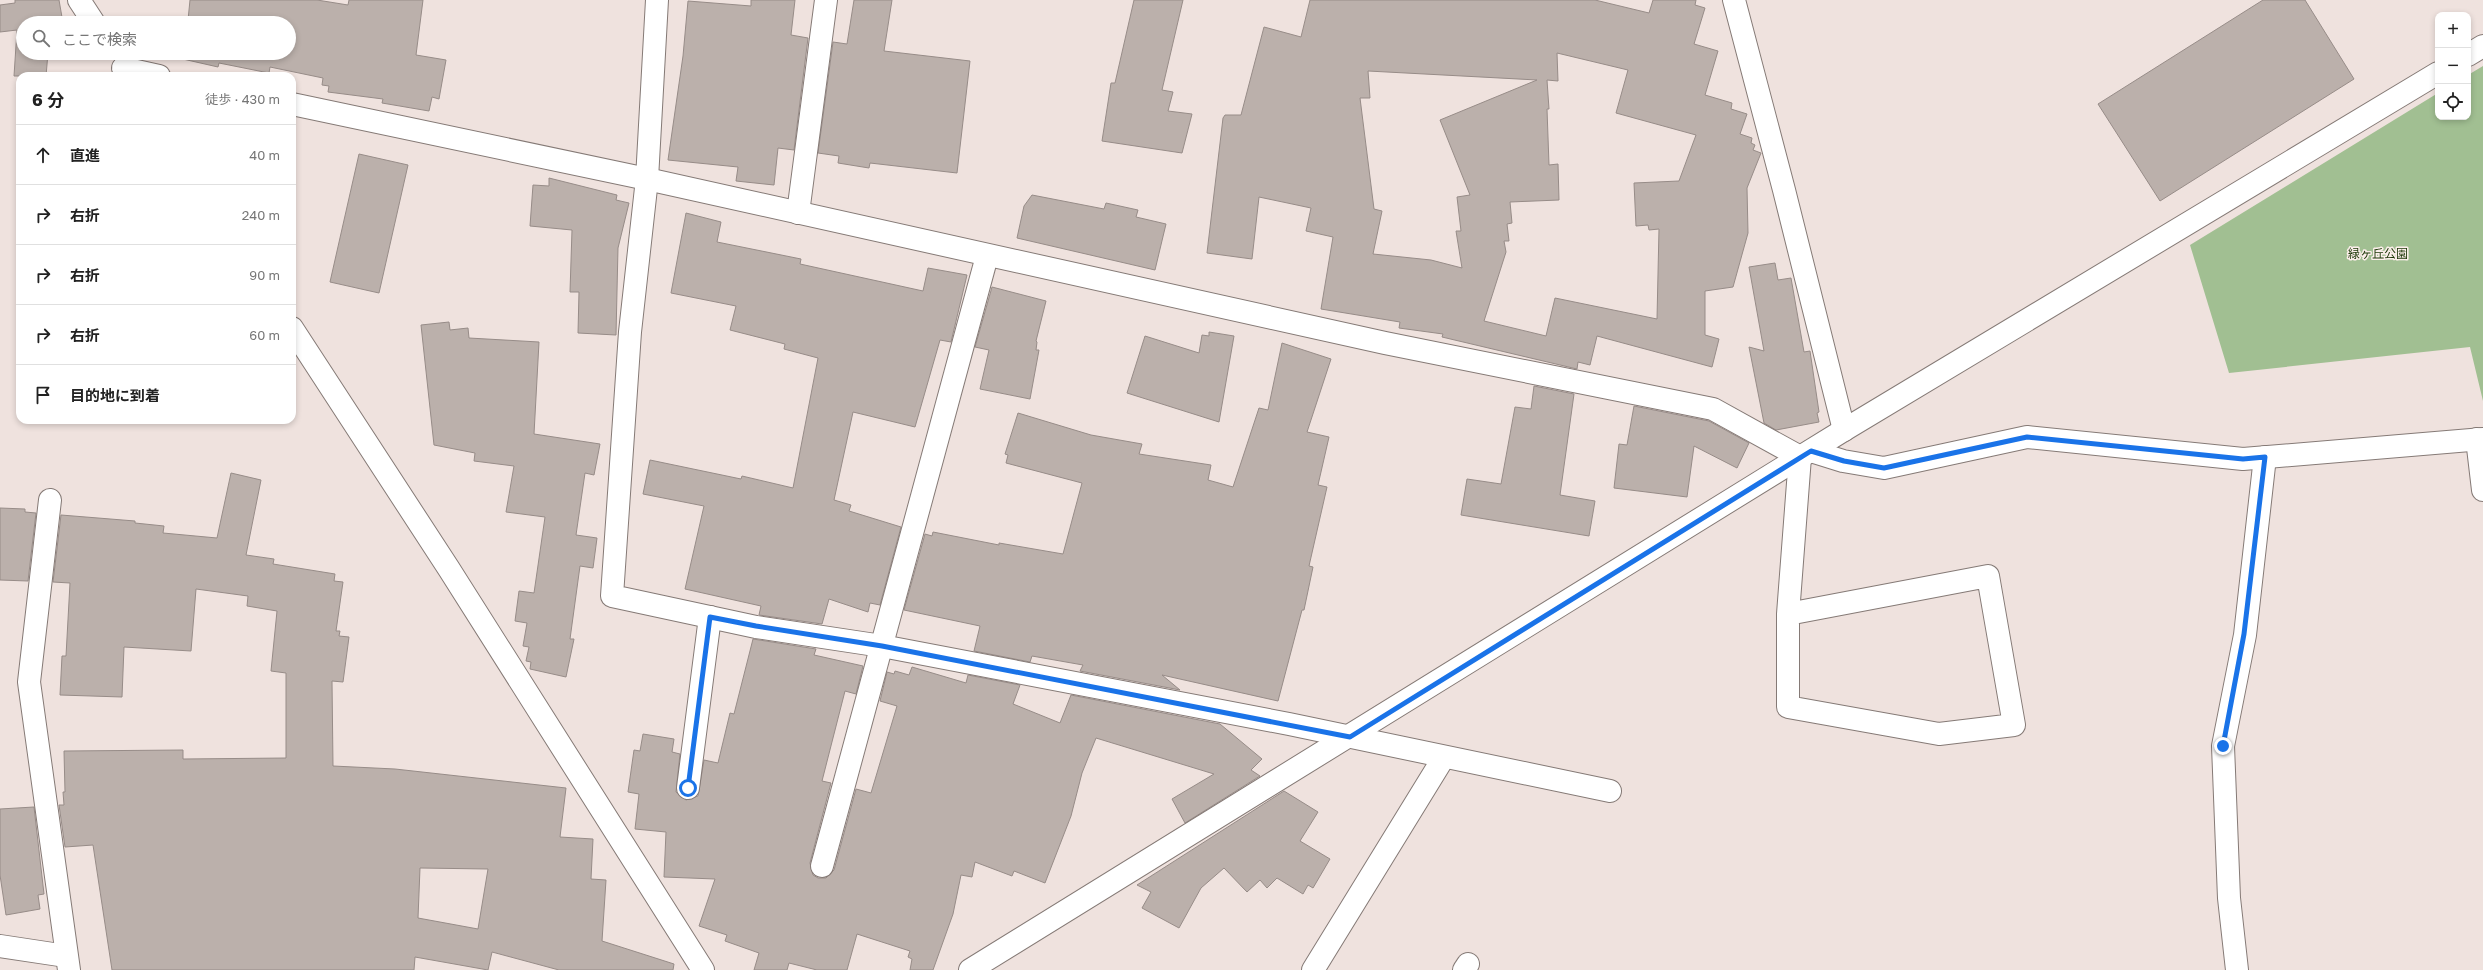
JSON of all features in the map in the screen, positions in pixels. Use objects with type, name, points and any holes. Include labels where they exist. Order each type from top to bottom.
[{"type":"street","points":[[79,0],[89,16]]},
{"type":"street","points":[[657,0],[647,179],[630,332],[612,596],[756,626],[882,646],[1350,737],[1610,791]]},
{"type":"street","points":[[798,213],[826,0]]},
{"type":"street","points":[[1734,0],[1784,190],[1844,430]]},
{"type":"street","points":[[2471,54],[2483,46]]},
{"type":"street","points":[[121,66],[144,72]]},
{"type":"street","points":[[970,970],[1350,737],[1844,430],[2435,76]]},
{"type":"street","points":[[296,105],[647,179],[987,256],[1385,343],[1713,409],[1805,454],[1844,461],[1884,468],[2027,437],[2243,459],[2480,439],[2483,490]]},
{"type":"street","points":[[822,866],[987,256]]},
{"type":"street","points":[[296,334],[453,576],[703,970]]},
{"type":"street","points":[[1788,614],[1988,576],[2014,725],[1939,734],[1788,707],[1788,614],[1805,454]]},
{"type":"street","points":[[2237,970],[2229,898],[2223,746],[2244,634],[2265,457]]},
{"type":"street","points":[[0,946],[67,963],[29,682],[50,500]]},
{"type":"street","points":[[688,788],[710,617]]},
{"type":"street","points":[[1312,970],[1444,757]]},
{"type":"green space","name":"緑ヶ丘公園","points":[[2483,66],[2483,401],[2470,347],[2229,373],[2190,245],[2435,95],[2435,120],[2471,120],[2471,73]]},
{"type":"building","points":[[15,0],[59,0],[62,16],[16,16],[16,30],[0,32],[0,5],[15,3]]},
{"type":"building","points":[[190,0],[317,0],[348,5],[349,0],[423,0],[416,55],[446,60],[439,99],[432,97],[429,111],[382,103],[383,99],[328,92],[329,86],[322,85],[323,78],[296,72],[270,67],[269,72],[264,72],[219,63],[218,67],[187,60],[296,60],[296,16],[188,16]]},
{"type":"building","points":[[751,0],[795,0],[791,35],[808,38],[794,150],[778,148],[774,185],[736,181],[738,167],[668,160],[683,56],[688,1],[751,6]]},
{"type":"building","points":[[854,0],[892,0],[884,51],[970,61],[957,173],[870,163],[869,168],[838,163],[839,156],[818,153],[833,42],[847,44]]},
{"type":"building","points":[[1134,0],[1183,0],[1162,90],[1173,92],[1168,111],[1192,114],[1182,153],[1102,141],[1111,83],[1115,83]]},
{"type":"building","points":[[1310,0],[1595,0],[1649,13],[1653,0],[1696,0],[1695,5],[1705,8],[1694,44],[1718,51],[1705,95],[1732,103],[1731,109],[1747,114],[1740,134],[1752,138],[1751,143],[1755,145],[1753,150],[1761,153],[1747,188],[1748,233],[1733,287],[1705,291],[1705,335],[1719,339],[1712,367],[1597,336],[1590,365],[1578,362],[1577,369],[1442,337],[1443,334],[1399,328],[1400,322],[1321,309],[1333,237],[1306,231],[1311,208],[1259,197],[1252,259],[1207,253],[1223,118],[1225,115],[1241,115],[1264,27],[1301,37]],"holes":[[[1557,53],[1628,70],[1616,113],[1696,135],[1679,181],[1634,183],[1636,226],[1648,225],[1649,230],[1659,229],[1657,319],[1555,298],[1546,336],[1484,321],[1506,252],[1504,241],[1509,241],[1507,224],[1512,223],[1510,202],[1559,200],[1558,164],[1549,165],[1547,109],[1549,109],[1547,80],[1558,81]],[[1368,71],[1537,80],[1440,120],[1470,195],[1457,197],[1461,231],[1456,231],[1462,268],[1431,260],[1373,254],[1382,211],[1374,209],[1360,98],[1370,98]]]},
{"type":"building","points":[[2263,0],[2305,0],[2354,79],[2160,201],[2098,104]]},
{"type":"building","points":[[16,45],[16,60],[47,60],[46,72],[16,72],[16,76],[14,76]]},
{"type":"building","points":[[359,154],[408,165],[379,293],[330,282]]},
{"type":"building","points":[[549,178],[617,195],[616,200],[629,203],[618,248],[616,335],[578,333],[579,292],[570,292],[572,230],[530,226],[533,185],[549,186]]},
{"type":"building","points":[[1032,195],[1104,209],[1106,203],[1138,210],[1136,217],[1166,224],[1155,270],[1017,238],[1024,206]]},
{"type":"building","points":[[686,213],[721,222],[717,242],[801,259],[800,264],[923,291],[928,268],[967,275],[951,342],[940,340],[915,427],[853,412],[834,500],[851,505],[849,511],[901,527],[880,605],[870,603],[868,612],[829,599],[822,624],[759,615],[761,606],[685,589],[704,506],[643,494],[650,460],[741,479],[742,476],[793,488],[818,358],[784,349],[785,344],[730,330],[736,306],[671,293]]},
{"type":"building","points":[[1775,263],[1778,280],[1791,278],[1804,352],[1810,351],[1819,412],[1817,413],[1819,422],[1776,430],[1764,423],[1749,347],[1764,351],[1749,267]]},
{"type":"building","points":[[992,287],[1046,301],[1036,341],[1036,350],[1039,350],[1030,399],[980,389],[989,350],[975,347]]},
{"type":"building","points":[[449,322],[450,330],[468,328],[469,338],[539,342],[534,434],[600,444],[594,475],[585,473],[576,535],[597,538],[593,568],[580,566],[570,639],[574,639],[566,677],[530,669],[531,662],[526,661],[529,647],[523,646],[527,623],[515,621],[519,591],[534,593],[545,517],[506,512],[514,466],[474,461],[475,453],[434,445],[421,325]]},
{"type":"building","points":[[1209,332],[1234,336],[1219,422],[1127,393],[1145,336],[1199,353],[1202,335],[1209,336]]},
{"type":"building","points":[[1282,343],[1331,359],[1307,432],[1329,437],[1318,485],[1327,487],[1309,566],[1313,567],[1304,610],[1302,610],[1278,701],[1162,675],[1180,690],[1080,671],[1083,665],[1032,656],[1030,662],[974,651],[980,626],[904,610],[925,534],[932,536],[933,532],[999,545],[999,543],[1063,554],[1082,483],[1006,463],[1008,455],[1005,454],[1018,413],[1091,435],[1142,444],[1139,454],[1211,465],[1208,480],[1233,487],[1259,408],[1268,410]]},
{"type":"building","points":[[1534,386],[1574,394],[1560,495],[1595,501],[1589,536],[1461,515],[1467,479],[1501,484],[1515,407],[1531,409]]},
{"type":"building","points":[[1634,406],[1709,421],[1749,443],[1737,468],[1694,446],[1687,497],[1614,488],[1619,444],[1627,445]]},
{"type":"building","points":[[231,473],[261,480],[246,555],[274,559],[273,564],[335,574],[334,581],[343,582],[336,631],[340,631],[339,636],[349,637],[343,682],[332,681],[333,766],[395,769],[566,788],[560,837],[593,839],[591,879],[606,880],[602,941],[674,964],[673,970],[559,970],[492,952],[488,970],[415,957],[414,970],[112,970],[93,845],[65,847],[59,805],[64,805],[64,751],[183,750],[183,759],[286,758],[286,673],[271,671],[277,611],[247,606],[248,596],[196,589],[191,651],[124,647],[122,697],[60,695],[62,656],[66,656],[70,583],[53,582],[61,515],[135,521],[135,523],[164,526],[163,533],[217,538]],"holes":[[[420,868],[488,869],[478,929],[418,918]]]},
{"type":"building","points":[[0,508],[25,509],[25,512],[36,513],[28,581],[0,580]]},
{"type":"building","points":[[753,639],[816,649],[814,655],[863,666],[856,694],[845,691],[822,781],[831,783],[810,863],[813,875],[818,878],[826,878],[834,870],[856,789],[871,793],[897,706],[880,701],[887,672],[894,674],[895,671],[909,675],[912,667],[966,683],[968,675],[1020,685],[1013,704],[1060,723],[1071,695],[1220,724],[1262,759],[1251,770],[1260,776],[1185,823],[1172,799],[1214,774],[1096,738],[1082,773],[1071,816],[1045,883],[1014,871],[1012,876],[975,862],[972,877],[961,875],[953,914],[933,970],[910,970],[912,959],[908,957],[910,951],[857,934],[847,970],[817,970],[789,963],[787,970],[754,970],[759,953],[725,941],[727,935],[699,926],[715,879],[664,877],[666,832],[635,829],[639,794],[628,792],[634,750],[640,751],[643,734],[674,739],[672,752],[680,754],[676,792],[686,800],[698,796],[704,760],[718,763],[730,713],[734,714]]},
{"type":"building","points":[[1284,791],[1318,812],[1300,841],[1330,859],[1313,888],[1308,885],[1303,894],[1277,878],[1267,888],[1260,880],[1247,892],[1224,868],[1201,888],[1179,928],[1142,908],[1151,892],[1137,885]]},
{"type":"building","points":[[34,807],[44,894],[38,895],[40,909],[6,915],[0,875],[0,809]]},
{"type":"route","points":[[688,788],[710,617],[756,626],[882,646],[1350,737],[1811,451],[1844,461],[1884,468],[2027,437],[2243,459],[2265,457],[2244,634],[2223,746]]}]
